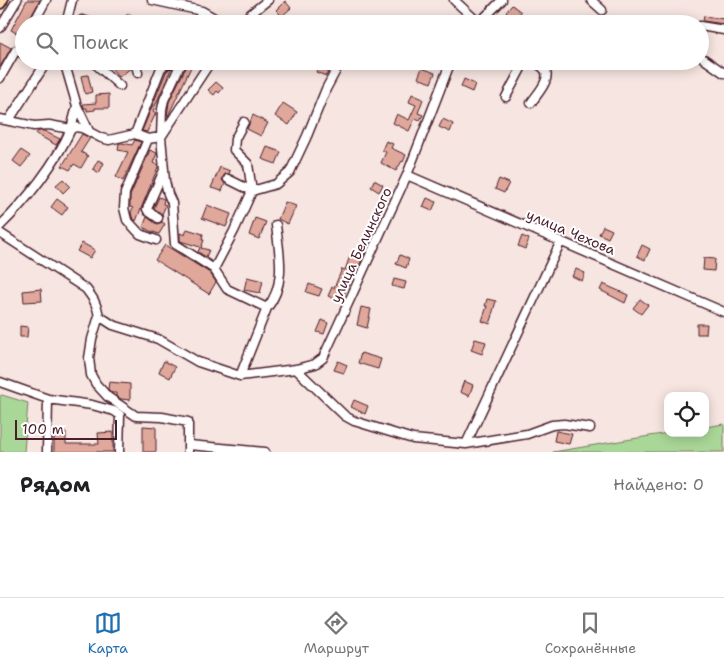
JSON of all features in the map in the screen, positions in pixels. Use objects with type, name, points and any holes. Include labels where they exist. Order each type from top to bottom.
[{"type":"street","points":[[0,28],[17,0]]},
{"type":"street","points":[[38,15],[46,0]]},
{"type":"street","points":[[68,15],[72,0]]},
{"type":"street","points":[[152,0],[202,11],[209,15]]},
{"type":"street","points":[[249,15],[268,0]]},
{"type":"street","points":[[454,0],[470,15]]},
{"type":"street","points":[[487,15],[502,0]]},
{"type":"street","points":[[591,0],[602,10]]},
{"type":"street","points":[[200,15],[202,11]]},
{"type":"street","points":[[709,28],[724,30]]},
{"type":"street","points":[[0,78],[15,52]]},
{"type":"street","points":[[709,62],[724,73]]},
{"type":"street","points":[[10,120],[41,70]]},
{"type":"street","points":[[67,70],[77,106],[90,132]]},
{"type":"street","points":[[102,70],[120,86]]},
{"type":"street","points":[[135,134],[160,70]]},
{"type":"street","points":[[178,70],[164,100],[161,137],[168,194],[172,202],[175,244],[214,270],[227,289],[267,308]]},
{"type":"street","points":[[0,119],[34,126],[49,125],[71,130],[76,127],[82,128],[109,140],[135,134],[148,139],[155,139],[161,137],[205,70]]},
{"type":"street","points":[[228,179],[252,191],[276,184],[290,172],[336,70]]},
{"type":"street","name":"улица Белинского","points":[[240,376],[296,369],[315,364],[323,358],[407,175],[448,70]]},
{"type":"street","points":[[506,97],[520,70]]},
{"type":"street","points":[[531,103],[546,80],[548,74],[546,70]]},
{"type":"street","points":[[0,226],[22,204],[47,170],[71,130],[77,106]]},
{"type":"street","points":[[214,270],[252,191],[248,164],[234,150],[235,139],[244,122]]},
{"type":"street","points":[[148,139],[124,193],[124,208],[127,220],[140,234],[156,240]]},
{"type":"street","points":[[158,218],[148,212],[147,209],[164,170]]},
{"type":"street","name":"улица Чехова","points":[[407,175],[724,312]]},
{"type":"street","points":[[98,316],[113,325],[158,339],[198,362],[240,376],[267,308],[278,291],[280,270],[276,224]]},
{"type":"street","points":[[0,234],[86,289],[95,301],[98,307],[98,316],[89,358],[91,375],[96,384],[108,397],[136,416],[188,422],[189,449],[265,452]]},
{"type":"street","points":[[466,444],[561,241]]},
{"type":"street","points":[[296,369],[345,416],[354,421],[413,439],[466,444],[527,434],[552,425],[564,424],[590,428]]},
{"type":"street","points":[[0,382],[48,400],[92,405],[114,410],[120,415],[119,452]]},
{"type":"street","points":[[48,400],[48,452]]},
{"type":"green space","points":[[0,396],[28,403],[24,452],[0,452]]},
{"type":"green space","points":[[724,424],[724,452],[553,452],[664,434],[664,437],[709,437],[709,426]]},
{"type":"building","points":[[27,0],[40,0],[32,15],[19,15]]},
{"type":"building","points":[[285,1],[291,8],[283,15],[276,10]]},
{"type":"building","points":[[512,5],[521,12],[518,15],[510,15],[506,12]]},
{"type":"building","points":[[709,17],[724,19],[724,24],[709,22]]},
{"type":"building","points":[[15,22],[15,32],[11,30]]},
{"type":"building","points":[[0,42],[11,48],[0,67]]},
{"type":"building","points":[[113,70],[128,70],[119,77]]},
{"type":"building","points":[[171,70],[153,111],[156,113],[147,132],[142,131],[166,72]]},
{"type":"building","points":[[190,70],[168,116],[169,102],[184,71]]},
{"type":"building","points":[[317,70],[329,70],[326,76],[316,72]]},
{"type":"building","points":[[421,70],[435,73],[431,83],[418,78]]},
{"type":"building","points":[[88,75],[92,92],[85,94],[81,76]]},
{"type":"building","points":[[464,79],[475,84],[472,92],[461,87]]},
{"type":"building","points":[[216,82],[223,88],[214,95],[208,90]]},
{"type":"building","points":[[109,94],[109,108],[95,108],[95,110],[87,111],[87,108],[84,108],[83,104],[96,103],[96,95]]},
{"type":"building","points":[[412,94],[423,99],[418,113],[423,115],[420,120],[415,118],[409,131],[393,123],[397,114],[409,120],[416,105],[409,102]]},
{"type":"building","points":[[283,103],[297,112],[289,125],[275,116]]},
{"type":"building","points":[[253,115],[268,123],[261,136],[247,129]]},
{"type":"building","points":[[443,119],[453,124],[450,132],[439,127]]},
{"type":"building","points":[[38,131],[44,131],[60,139],[56,145],[36,134]]},
{"type":"building","points":[[82,134],[90,138],[81,152],[88,156],[81,168],[74,164],[70,170],[62,166]]},
{"type":"building","points":[[135,140],[141,142],[123,181],[116,177],[128,152],[118,150],[119,143],[132,145]]},
{"type":"building","points":[[386,141],[393,144],[391,148],[406,155],[396,171],[381,163],[386,152],[382,150]]},
{"type":"building","points":[[267,147],[281,152],[276,164],[262,159]]},
{"type":"building","points":[[21,150],[30,156],[21,167],[13,161]]},
{"type":"building","points":[[150,150],[157,153],[153,163],[158,165],[158,167],[136,221],[132,217],[131,212],[133,208],[130,207],[130,196]]},
{"type":"building","points":[[98,160],[104,163],[99,173],[93,169]]},
{"type":"building","points":[[220,167],[230,171],[229,174],[225,174],[223,177],[222,180],[225,184],[222,191],[211,188]]},
{"type":"building","points":[[63,179],[70,186],[63,193],[56,185]]},
{"type":"building","points":[[499,179],[509,183],[504,193],[495,189]]},
{"type":"building","points":[[374,180],[383,185],[379,192],[371,187]]},
{"type":"building","points":[[159,197],[164,199],[163,204],[166,205],[162,214],[154,208]]},
{"type":"building","points":[[427,198],[436,202],[432,211],[423,207]]},
{"type":"building","points":[[57,199],[68,207],[62,215],[51,207]]},
{"type":"building","points":[[285,202],[296,206],[288,224],[278,219]]},
{"type":"building","points":[[207,205],[231,214],[226,227],[202,218]]},
{"type":"building","points":[[147,217],[155,223],[162,222],[165,224],[159,234],[143,227]]},
{"type":"building","points":[[255,218],[266,222],[259,239],[249,235]]},
{"type":"building","points":[[603,226],[612,230],[608,238],[599,234]]},
{"type":"building","points":[[187,229],[203,234],[202,240],[204,240],[201,248],[209,250],[206,257],[198,252],[200,247],[180,241],[180,233],[185,235]]},
{"type":"building","points":[[522,236],[529,239],[525,249],[518,246]]},
{"type":"building","points":[[82,243],[95,250],[90,258],[77,251]]},
{"type":"building","points":[[165,245],[210,273],[216,282],[209,294],[155,260]]},
{"type":"building","points":[[642,245],[650,249],[645,260],[637,256]]},
{"type":"building","points":[[359,250],[365,252],[364,256],[359,266],[356,265],[341,302],[328,296],[332,287],[334,288],[342,269],[345,270],[350,256],[356,258]]},
{"type":"building","points":[[400,255],[409,259],[406,268],[396,264]]},
{"type":"building","points":[[704,258],[715,259],[714,271],[703,270]]},
{"type":"building","points":[[576,269],[585,273],[582,281],[572,276]]},
{"type":"building","points":[[247,277],[263,281],[260,293],[244,290]]},
{"type":"building","points":[[394,279],[406,282],[404,289],[392,286]]},
{"type":"building","points":[[309,284],[322,289],[319,296],[306,292]]},
{"type":"building","points":[[603,284],[628,295],[625,303],[600,290]]},
{"type":"building","points":[[41,289],[42,301],[24,302],[23,291]]},
{"type":"building","points":[[487,299],[496,301],[490,324],[482,321],[487,306],[485,306]]},
{"type":"building","points":[[640,299],[648,305],[641,314],[633,308]]},
{"type":"building","points":[[361,307],[371,309],[367,328],[357,325]]},
{"type":"building","points":[[322,320],[328,323],[324,334],[317,332]]},
{"type":"building","points":[[697,324],[707,324],[706,334],[697,334]]},
{"type":"building","points":[[20,326],[28,327],[27,337],[20,337]]},
{"type":"building","points":[[475,339],[486,342],[482,354],[471,350]]},
{"type":"building","points":[[361,353],[381,359],[378,369],[358,363]]},
{"type":"building","points":[[164,361],[175,367],[170,378],[159,372]]},
{"type":"building","points":[[338,361],[347,365],[344,373],[334,370]]},
{"type":"building","points":[[464,381],[473,385],[469,396],[460,392]]},
{"type":"building","points":[[109,382],[130,384],[130,400],[121,399],[116,396],[116,393],[112,393],[108,389]]},
{"type":"building","points":[[354,400],[368,406],[365,414],[351,407]]},
{"type":"building","points":[[143,426],[156,427],[156,452],[143,452]]},
{"type":"building","points":[[556,431],[572,434],[569,444],[554,441]]},
{"type":"building","points":[[54,432],[66,432],[66,444],[99,444],[98,433],[113,432],[113,452],[54,452]]}]
